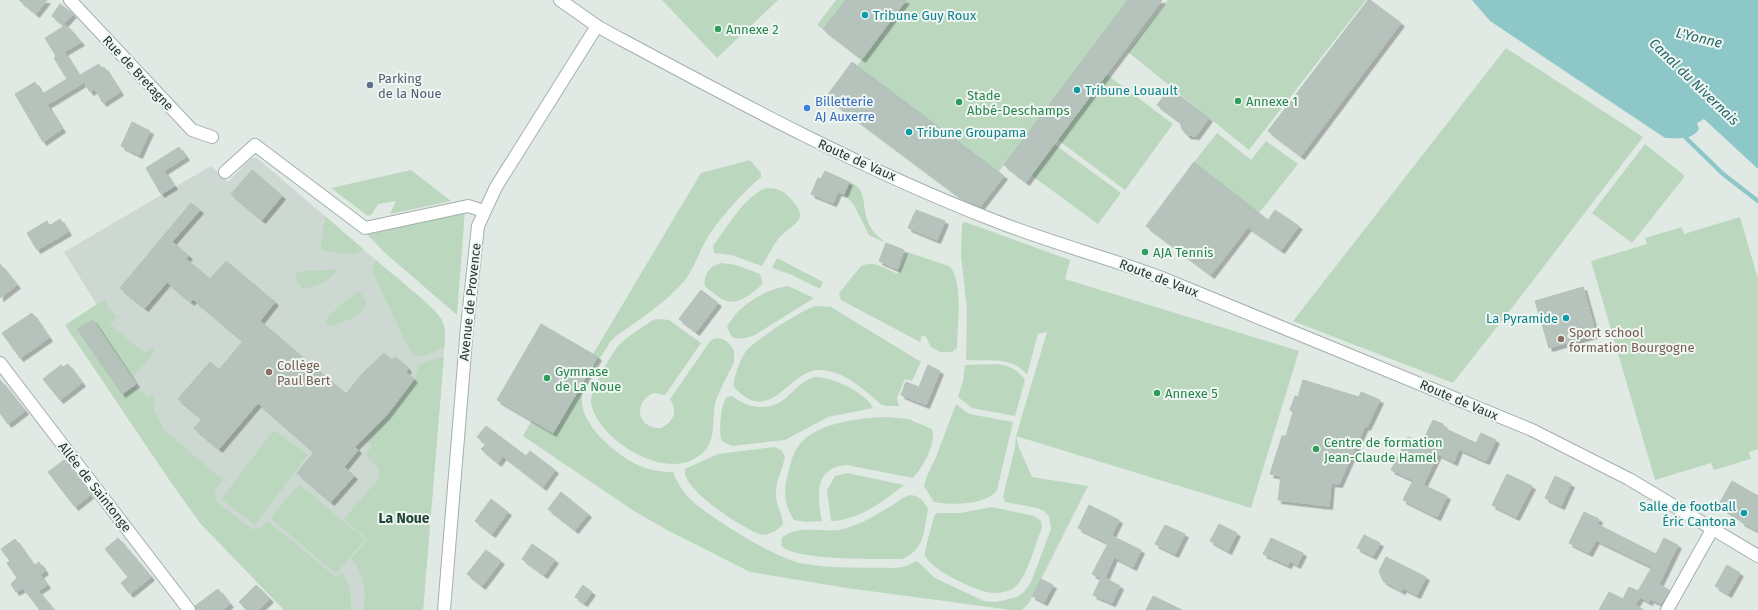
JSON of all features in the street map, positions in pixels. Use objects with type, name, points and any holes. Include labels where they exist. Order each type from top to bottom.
[{"type":"street","name":"Rue de Bretagne","points":[[70,0],[192,130],[212,137]]},
{"type":"street","name":"Route de Vaux","points":[[560,0],[597,26],[803,136],[908,184],[993,220],[1162,278],[1532,430],[1629,479],[1758,556]]},
{"type":"street","name":"Avenue de Provence","points":[[444,610],[468,315],[478,226],[496,187],[518,150],[597,26]]},
{"type":"street","points":[[225,172],[255,145],[365,228],[468,206],[484,211]]},
{"type":"street","name":"Allée de Saintonge","points":[[0,363],[189,610]]},
{"type":"street","points":[[1667,610],[1713,528]]},
{"type":"shaded area","name":"Collège Paul Bert","points":[[251,158],[257,158],[433,309],[442,319],[445,329],[445,338],[423,610],[284,610],[200,523],[65,325],[97,305],[64,252],[211,166],[228,182]]},
{"type":"green space","name":"Annexe 2","points":[[662,0],[778,0],[717,58]]},
{"type":"green space","name":"Stade Abbé-Deschamps","points":[[836,0],[1162,0],[1106,74],[1173,124],[1125,190],[1058,140],[1054,144],[1121,193],[1098,224],[1031,175],[1004,165],[994,178],[999,183],[978,210],[826,97],[862,59],[817,25]]},
{"type":"green space","name":"Annexe 1","points":[[1168,0],[1366,0],[1249,150],[1128,52]]},
{"type":"green space","points":[[1506,48],[1643,137],[1518,300],[1453,383],[1293,321]]},
{"type":"green space","points":[[1217,133],[1251,160],[1266,141],[1298,164],[1259,213],[1194,162]]},
{"type":"green space","points":[[1645,144],[1685,176],[1632,243],[1592,213]]},
{"type":"green space","points":[[750,160],[761,173],[761,177],[738,199],[716,225],[705,242],[685,280],[670,296],[610,342],[586,382],[582,396],[582,407],[586,417],[601,438],[621,455],[640,466],[665,472],[673,472],[684,492],[698,506],[725,525],[759,545],[789,560],[811,565],[835,567],[894,568],[904,567],[917,561],[935,578],[984,601],[997,602],[1017,597],[1024,592],[1031,582],[1051,529],[1049,516],[1044,511],[1037,508],[1005,502],[1003,497],[1015,447],[1016,436],[1018,445],[1032,477],[1088,486],[1029,603],[1022,610],[1011,610],[847,588],[750,572],[669,531],[634,511],[523,436],[532,420],[553,433],[597,357],[593,354],[701,173]]},
{"type":"green space","points":[[411,170],[451,201],[390,214],[396,201],[378,204],[372,214],[368,216],[331,188]]},
{"type":"green space","points":[[849,182],[859,188],[863,197],[868,223],[874,232],[886,243],[869,235],[854,205],[844,194]]},
{"type":"green space","points":[[767,188],[778,189],[786,194],[797,206],[800,212],[800,217],[793,226],[778,239],[762,266],[731,255],[714,253],[713,246],[737,213],[752,197]]},
{"type":"green space","points":[[465,210],[457,315],[384,252],[365,232]]},
{"type":"green space","points":[[325,216],[363,249],[356,255],[322,250],[321,247]]},
{"type":"green space","points":[[1740,217],[1758,279],[1758,449],[1749,452],[1751,459],[1714,470],[1711,463],[1655,480],[1591,261],[1647,244],[1645,238],[1682,227],[1684,234]]},
{"type":"green space","name":"Annexe 5","points":[[965,222],[1070,260],[1065,279],[1299,351],[1251,508],[1016,436],[1047,332],[1038,334],[1027,375],[1014,364],[1006,362],[991,360],[966,360],[967,309],[961,256],[962,224]]},
{"type":"green space","points":[[907,252],[949,266],[954,273],[957,282],[959,305],[957,348],[952,352],[940,352],[931,347],[926,337],[922,335],[920,342],[841,300],[839,293],[861,266],[871,264],[898,274]]},
{"type":"green space","points":[[777,258],[823,282],[820,289],[792,275],[772,268]]},
{"type":"green space","points":[[376,260],[422,299],[438,315],[444,328],[444,348],[420,357],[415,355],[408,347],[373,273],[372,267]]},
{"type":"green space","points":[[721,263],[736,265],[760,274],[763,283],[742,299],[731,302],[726,301],[705,286],[705,278],[710,269]]},
{"type":"green space","points":[[338,269],[332,277],[323,283],[307,288],[302,288],[296,280],[295,275],[298,272]]},
{"type":"green space","points":[[788,286],[814,298],[755,335],[744,338],[732,337],[727,327],[738,312],[761,295]]},
{"type":"green space","points":[[358,291],[364,298],[366,304],[363,310],[344,322],[330,326],[327,324],[326,319]]},
{"type":"green space","points":[[105,299],[108,307],[117,317],[110,325],[145,353],[153,346],[154,352],[129,383],[149,398],[154,393],[154,410],[163,429],[223,480],[215,490],[216,501],[252,529],[263,526],[268,521],[336,577],[342,571],[350,588],[351,610],[284,610],[200,523],[65,325]]},
{"type":"green space","points":[[816,306],[831,307],[921,362],[912,381],[905,379],[897,398],[899,406],[882,405],[847,378],[831,371],[822,370],[810,372],[799,377],[780,393],[770,399],[759,402],[747,398],[734,387],[737,369],[746,351],[751,346],[801,313]]},
{"type":"green space","points":[[653,320],[669,320],[701,343],[665,395],[654,393],[642,402],[640,414],[642,420],[653,427],[661,428],[672,419],[674,408],[670,399],[711,340],[717,338],[726,341],[734,352],[734,362],[715,404],[713,432],[710,443],[707,448],[695,458],[681,463],[666,464],[650,460],[621,444],[609,434],[600,423],[591,404],[594,388],[617,347]]},
{"type":"green space","points":[[444,357],[423,610],[364,610],[364,583],[360,571],[351,559],[367,539],[344,519],[380,477],[378,467],[365,455],[372,446],[364,438],[389,414],[405,394],[417,374],[419,364]]},
{"type":"green space","points":[[998,364],[1013,369],[1025,380],[1015,416],[972,408],[958,397],[963,381],[965,365]]},
{"type":"green space","points":[[814,377],[830,379],[848,386],[864,397],[873,408],[828,417],[785,440],[732,446],[722,441],[720,432],[721,418],[723,405],[727,397],[732,396],[745,404],[752,406],[767,407],[780,402],[803,383]]},
{"type":"green space","points":[[956,404],[969,414],[1013,422],[997,490],[992,495],[976,502],[949,504],[934,502],[924,486]]},
{"type":"green space","points":[[887,417],[908,419],[932,429],[933,434],[931,448],[917,474],[913,478],[847,465],[836,467],[828,471],[820,484],[819,502],[822,521],[806,522],[794,520],[786,503],[785,486],[794,454],[805,439],[814,432],[838,423],[851,420]]},
{"type":"green space","points":[[274,430],[308,455],[255,525],[221,499]]},
{"type":"green space","points":[[774,447],[781,450],[785,456],[776,491],[776,500],[783,524],[779,529],[769,534],[759,534],[727,516],[702,497],[692,487],[686,477],[685,469],[718,454]]},
{"type":"green space","points":[[847,473],[904,485],[870,509],[860,514],[851,518],[831,521],[827,490],[835,476]]},
{"type":"green space","points":[[299,484],[365,539],[336,574],[270,518]]},
{"type":"green space","points":[[910,495],[921,499],[928,509],[924,532],[919,545],[910,555],[902,559],[857,559],[818,556],[801,554],[788,550],[781,545],[782,538],[788,534],[801,530],[838,530],[852,526],[873,517],[902,498]]},
{"type":"green space","points":[[992,507],[1034,516],[1041,521],[1042,527],[1031,559],[1020,582],[1006,592],[998,593],[991,593],[981,590],[952,578],[934,566],[925,555],[934,516],[937,513],[960,513]]},
{"type":"water","points":[[1472,0],[1758,0],[1758,169],[1704,119],[1697,123],[1699,129],[1696,133],[1688,137],[1665,138],[1490,21]]},
{"type":"building","points":[[19,0],[47,0],[36,14]]},
{"type":"building","name":"Tribune Guy Roux","points":[[846,0],[906,0],[862,59],[823,29]]},
{"type":"building","name":"Tribune Louault","points":[[1128,0],[1162,0],[1026,182],[1004,165]]},
{"type":"building","points":[[1368,0],[1401,23],[1301,156],[1268,131]]},
{"type":"building","points":[[60,4],[73,14],[63,25],[52,16]]},
{"type":"building","points":[[66,25],[81,42],[64,52],[83,83],[47,105],[62,129],[43,142],[15,94],[35,82],[42,94],[67,79],[54,58],[56,56],[45,38]]},
{"type":"building","name":"Tribune Groupama","points":[[852,62],[1004,176],[980,207],[965,201],[826,97]]},
{"type":"building","points":[[99,64],[101,68],[104,67],[120,92],[103,103],[95,89],[90,92],[80,75]]},
{"type":"building","points":[[1170,88],[1209,118],[1196,136],[1187,135],[1182,129],[1180,122],[1157,105]]},
{"type":"building","points":[[132,122],[150,131],[139,155],[121,146]]},
{"type":"building","points":[[179,147],[186,157],[164,171],[174,186],[161,194],[146,168]]},
{"type":"building","points":[[1194,162],[1268,220],[1275,210],[1299,226],[1281,250],[1248,227],[1211,275],[1146,226]]},
{"type":"building","points":[[252,170],[282,196],[262,220],[231,194]]},
{"type":"building","points":[[825,171],[849,182],[844,194],[838,192],[833,203],[811,194],[818,178],[821,179]]},
{"type":"building","points":[[191,203],[200,210],[172,242],[189,256],[186,259],[210,279],[226,261],[275,302],[260,321],[346,394],[362,374],[384,353],[392,360],[395,357],[404,364],[408,369],[406,372],[414,379],[386,416],[355,447],[358,450],[344,467],[354,476],[331,502],[297,473],[314,452],[258,403],[219,449],[194,428],[202,419],[178,399],[210,362],[219,370],[243,341],[193,299],[191,302],[167,282],[145,308],[120,288]]},
{"type":"building","points":[[916,210],[945,221],[937,240],[908,228]]},
{"type":"building","points":[[60,219],[68,232],[37,250],[27,233],[47,221],[49,226]]},
{"type":"building","points":[[886,243],[904,250],[897,269],[879,261]]},
{"type":"building","points":[[0,264],[17,285],[0,298]]},
{"type":"building","name":"La Pyramide","points":[[1583,287],[1596,334],[1549,348],[1535,301]]},
{"type":"building","points":[[701,290],[718,303],[696,332],[679,319]]},
{"type":"building","points":[[32,313],[49,338],[20,358],[2,333]]},
{"type":"building","points":[[93,320],[136,384],[122,394],[77,329]]},
{"type":"building","name":"Gymnase de La Noue","points":[[541,324],[598,357],[553,433],[497,400]]},
{"type":"building","points":[[68,364],[82,383],[60,400],[43,379],[61,365],[63,367]]},
{"type":"building","points":[[928,365],[940,371],[926,405],[901,395],[906,382],[919,387]]},
{"type":"building","points":[[0,380],[25,411],[8,424],[0,413]]},
{"type":"building","name":"Centre de formation Jean-Claude Hamel","points":[[1303,380],[1359,397],[1361,392],[1380,400],[1367,427],[1365,426],[1339,484],[1331,483],[1329,506],[1278,500],[1281,476],[1270,474],[1282,436],[1286,436],[1293,412],[1290,410],[1295,396],[1298,397]]},
{"type":"building","points":[[1433,420],[1443,424],[1444,428],[1476,443],[1481,433],[1496,440],[1486,461],[1459,449],[1454,462],[1438,454],[1423,485],[1447,496],[1437,517],[1403,500],[1413,480],[1391,470],[1408,437],[1422,443]]},
{"type":"building","points":[[486,426],[526,456],[530,451],[555,470],[543,487],[503,456],[498,463],[481,449],[486,444],[477,437]]},
{"type":"building","points":[[64,460],[90,495],[75,507],[48,472]]},
{"type":"building","points":[[1507,474],[1532,486],[1516,517],[1492,505]]},
{"type":"building","points":[[1555,476],[1571,484],[1561,506],[1545,498]]},
{"type":"building","name":"Salle de football Éric Cantona","points":[[1732,481],[1758,496],[1758,531],[1741,522],[1742,520],[1718,506]]},
{"type":"building","points":[[561,492],[588,514],[575,530],[548,509]]},
{"type":"building","points":[[491,499],[508,512],[492,534],[475,521]]},
{"type":"building","points":[[1089,505],[1119,520],[1108,543],[1078,528]]},
{"type":"building","points":[[1584,512],[1599,519],[1597,524],[1656,554],[1664,538],[1678,545],[1659,584],[1669,590],[1661,604],[1650,599],[1649,602],[1640,597],[1635,605],[1644,610],[1599,610],[1609,592],[1623,599],[1629,587],[1638,591],[1652,567],[1596,540],[1589,553],[1569,543]]},
{"type":"building","points":[[1219,524],[1237,533],[1228,551],[1210,541]]},
{"type":"building","points":[[1165,525],[1185,534],[1175,554],[1155,544]]},
{"type":"building","points":[[1364,535],[1380,543],[1373,556],[1357,548]]},
{"type":"building","points":[[1112,536],[1141,550],[1133,567],[1114,557],[1105,578],[1120,586],[1112,603],[1093,595],[1101,578],[1092,574]]},
{"type":"building","points":[[118,538],[151,577],[130,594],[121,583],[128,577],[105,549]]},
{"type":"building","points":[[1271,538],[1303,553],[1297,565],[1290,561],[1288,565],[1263,554]]},
{"type":"building","points":[[15,539],[34,566],[39,562],[45,571],[40,575],[47,585],[38,591],[54,610],[40,610],[23,588],[16,592],[11,584],[17,578],[7,563],[10,561],[1,549]]},
{"type":"building","points":[[532,544],[555,560],[544,575],[522,559]]},
{"type":"building","points":[[486,550],[501,561],[482,586],[467,574]]},
{"type":"building","points":[[1386,557],[1426,577],[1417,595],[1403,588],[1402,591],[1383,581],[1379,571]]},
{"type":"building","points":[[1727,565],[1740,573],[1728,594],[1715,586]]},
{"type":"building","points":[[1041,579],[1053,585],[1044,602],[1032,596]]},
{"type":"building","points":[[256,585],[270,599],[258,610],[247,610],[239,602]]},
{"type":"building","points":[[583,585],[592,592],[584,603],[575,597]]},
{"type":"building","points":[[218,589],[230,604],[222,610],[196,610],[195,606]]},
{"type":"building","points":[[1153,596],[1182,610],[1146,610]]},
{"type":"waterway","points":[[1683,132],[1686,138],[1723,174],[1758,201]]},
{"type":"place","name":"Tribune Guy Roux","points":[[865,15]]},
{"type":"place","name":"Annexe 2","points":[[718,29]]},
{"type":"place","name":"Parking de la Noue","points":[[370,85]]},
{"type":"place","name":"Tribune Louault","points":[[1077,90]]},
{"type":"place","name":"Annexe 1","points":[[1238,101]]},
{"type":"place","name":"Stade Abbé-Deschamps","points":[[959,102]]},
{"type":"place","name":"Billetterie AJ Auxerre","points":[[807,108]]},
{"type":"place","name":"Tribune Groupama","points":[[909,132]]},
{"type":"place","name":"AJA Tennis","points":[[1145,252]]},
{"type":"place","name":"La Pyramide","points":[[1566,318]]},
{"type":"place","name":"Sport school formation Bourgogne","points":[[1561,339]]},
{"type":"place","name":"Collège Paul Bert","points":[[269,372]]},
{"type":"place","name":"Gymnase de La Noue","points":[[547,378]]},
{"type":"place","name":"Annexe 5","points":[[1157,393]]},
{"type":"place","name":"Centre de formation Jean-Claude Hamel","points":[[1316,449]]},
{"type":"place","name":"Salle de football Éric Cantona","points":[[1744,513]]},
{"type":"district","name":"La Noue","points":[[404,518]]},
{"type":"water label","name":"L'Yonne","points":[[1699,38]]},
{"type":"water label","name":"Canal du Nivernais","points":[[1694,82]]}]
